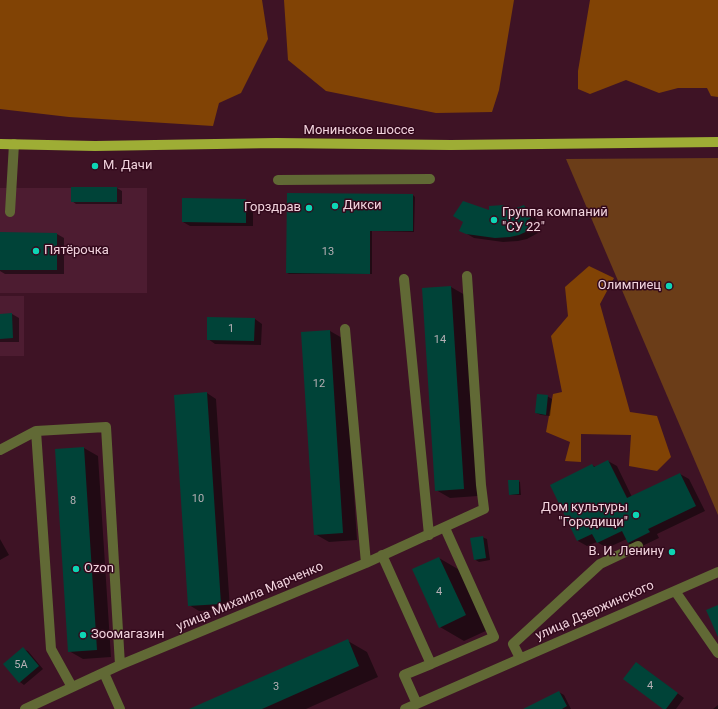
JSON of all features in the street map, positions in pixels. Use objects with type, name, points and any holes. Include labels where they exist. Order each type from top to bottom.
[{"type":"main road","name":"Монинское шоссе","points":[[0,144],[95,146],[276,143],[452,145],[718,142]]},
{"type":"street","points":[[10,212],[14,144]]},
{"type":"street","points":[[278,180],[430,179]]},
{"type":"street","name":"улица Михаила Марченко","points":[[25,709],[37,706],[72,687],[120,665],[366,563],[484,509],[481,485],[467,276]]},
{"type":"street","points":[[404,279],[429,535]]},
{"type":"street","points":[[345,329],[366,563]]},
{"type":"street","points":[[0,450],[36,431],[106,427],[120,665]]},
{"type":"street","points":[[36,431],[51,649],[72,687]]},
{"type":"street","points":[[417,704],[404,675],[494,636],[445,528]]},
{"type":"street","points":[[520,658],[513,644],[600,564],[638,546]]},
{"type":"street","points":[[382,555],[431,664]]},
{"type":"street","name":"улица Дзержинского","points":[[405,709],[718,572]]},
{"type":"street","points":[[674,591],[718,652]]},
{"type":"street","points":[[104,673],[120,709]]},
{"type":"shaded area","points":[[0,0],[262,0],[268,39],[241,93],[219,103],[213,126],[69,117],[0,109]]},
{"type":"shaded area","points":[[284,0],[514,0],[499,90],[492,112],[436,113],[326,91],[288,60]]},
{"type":"shaded area","points":[[590,0],[718,0],[718,97],[711,96],[707,88],[678,88],[659,93],[626,80],[590,94],[578,89],[578,71]]},
{"type":"shaded area","name":"Олимпиец","points":[[718,158],[718,515],[566,159]]},
{"type":"shaded area","points":[[0,188],[147,188],[147,293],[0,293]]},
{"type":"shaded area","points":[[589,266],[614,278],[600,304],[630,412],[657,416],[671,457],[657,471],[629,466],[631,435],[581,434],[581,462],[565,461],[570,442],[546,432],[553,394],[562,392],[551,336],[568,316],[565,287]]},
{"type":"shaded area","points":[[0,296],[24,296],[24,356],[0,356]]},
{"type":"building","points":[[71,187],[117,187],[117,202],[71,202]]},
{"type":"building","points":[[287,193],[413,194],[413,231],[370,231],[370,274],[286,273]]},
{"type":"building","points":[[182,198],[246,199],[246,223],[182,222]]},
{"type":"building","name":"Группа компаний \"СУ 22\"","points":[[463,201],[489,210],[489,206],[504,205],[503,211],[524,205],[531,218],[526,221],[532,229],[510,237],[495,238],[466,234],[459,231],[463,222],[453,216]]},
{"type":"building","points":[[0,232],[57,233],[57,270],[0,270]]},
{"type":"building","points":[[451,286],[464,489],[435,491],[422,288]]},
{"type":"building","points":[[12,313],[13,338],[0,339],[0,314]]},
{"type":"building","points":[[207,317],[255,318],[254,341],[207,340]]},
{"type":"building","points":[[330,330],[343,533],[314,535],[301,332]]},
{"type":"building","points":[[207,392],[221,604],[188,606],[174,395]]},
{"type":"building","points":[[537,394],[548,395],[546,415],[535,413]]},
{"type":"building","points":[[84,447],[97,650],[68,652],[55,449]]},
{"type":"building","points":[[608,460],[627,498],[680,473],[696,506],[648,529],[650,532],[628,543],[622,531],[597,543],[592,534],[577,541],[550,485],[592,464],[594,467]]},
{"type":"building","points":[[508,480],[519,480],[519,494],[509,495]]},
{"type":"building","points":[[483,536],[486,558],[474,560],[470,538]]},
{"type":"building","points":[[439,557],[466,615],[439,628],[412,569]]},
{"type":"building","points":[[718,605],[718,637],[706,610]]},
{"type":"building","points":[[348,639],[359,666],[262,709],[189,709]]},
{"type":"building","points":[[23,647],[39,666],[19,683],[3,664]]},
{"type":"building","points":[[636,662],[678,693],[666,709],[663,709],[623,679]]},
{"type":"building","points":[[559,691],[567,706],[562,709],[523,709]]},
{"type":"place","name":"М. Дачи","points":[[95,166]]},
{"type":"place","name":"Дикси","points":[[335,206]]},
{"type":"place","name":"Горздрав","points":[[309,208]]},
{"type":"place","name":"Группа компаний \"СУ 22\"","points":[[494,220]]},
{"type":"place","name":"Пятёрочка","points":[[36,251]]},
{"type":"place","name":"Олимпиец","points":[[669,286]]},
{"type":"place","name":"Дом культуры \"Городищи\"","points":[[636,515]]},
{"type":"place","name":"В. И. Ленину","points":[[672,552]]},
{"type":"place","name":"Ozon","points":[[76,569]]},
{"type":"place","name":"Зоомагазин","points":[[83,635]]}]
